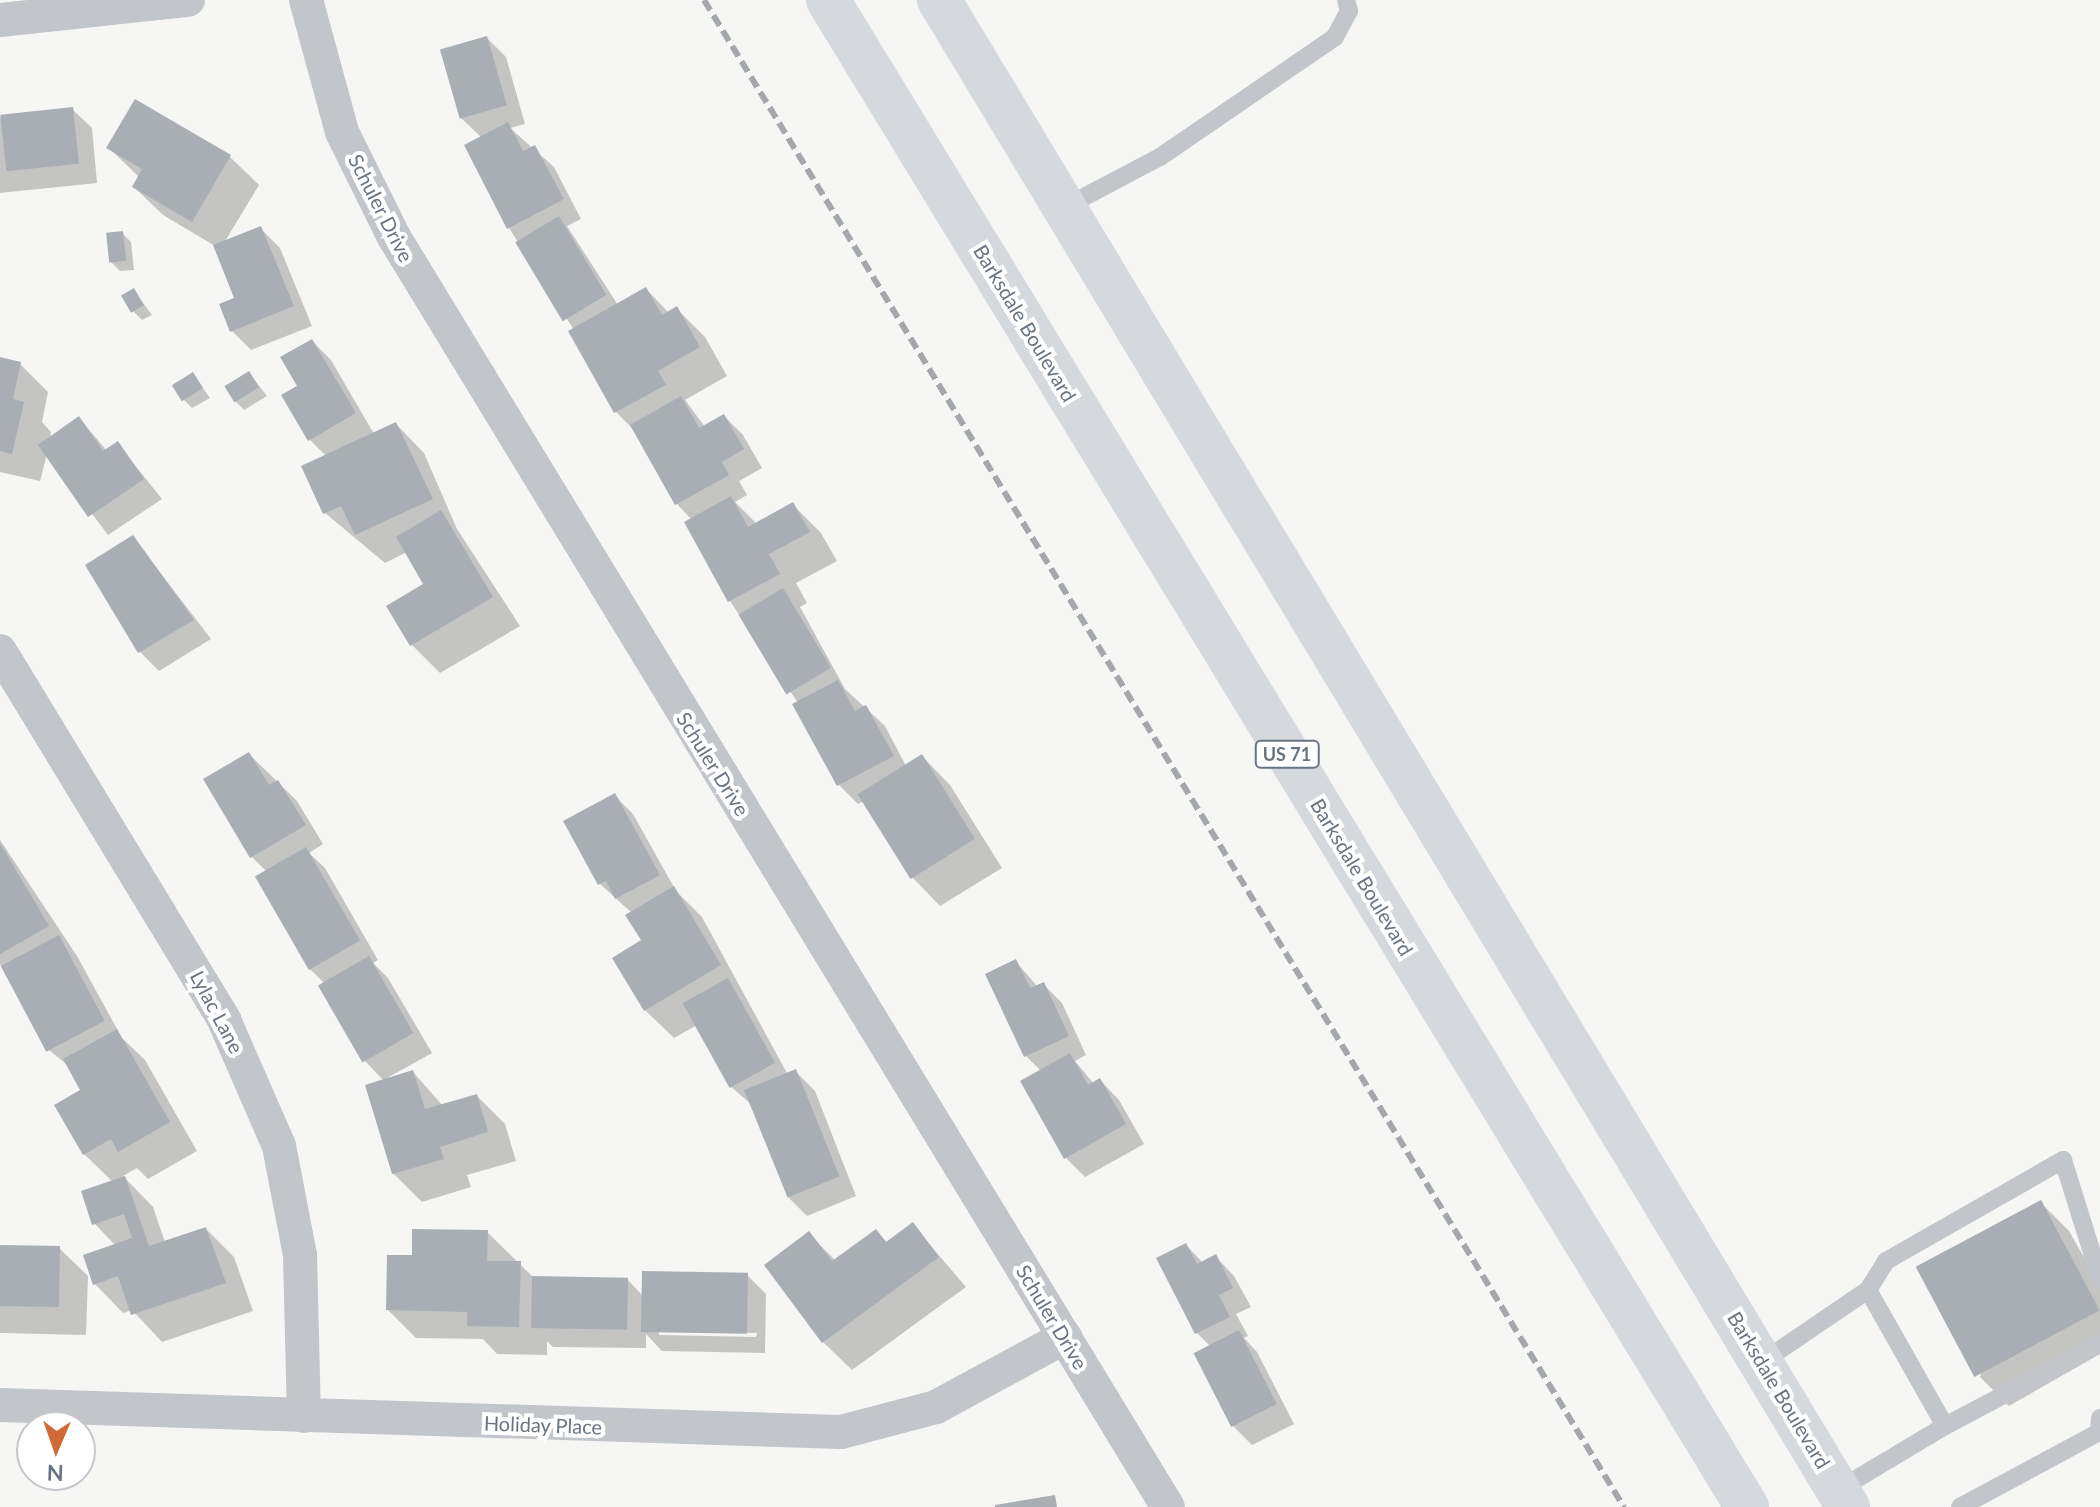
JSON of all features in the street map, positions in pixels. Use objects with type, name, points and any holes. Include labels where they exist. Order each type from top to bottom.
[{"type":"main road","name":"Barksdale Boulevard","points":[[828,0],[1747,1507]]},
{"type":"main road","name":"Barksdale Boulevard","points":[[939,0],[1843,1498]]},
{"type":"street","points":[[0,20],[188,0]]},
{"type":"street","name":"Schuler Drive","points":[[306,0],[342,132],[394,237],[1168,1507]]},
{"type":"street","name":"Lylac Lane","points":[[0,651],[224,1020],[279,1146],[300,1255],[304,1416]]},
{"type":"street","name":"Holiday Place","points":[[0,1405],[841,1432],[936,1407],[1065,1337]]},
{"type":"lane","points":[[1065,207],[1160,157],[1335,37],[1349,11],[1346,0]]},
{"type":"lane","points":[[1762,1362],[1868,1290],[1886,1261],[2063,1160],[2100,1278]]},
{"type":"lane","points":[[1868,1290],[1945,1426]]},
{"type":"lane","points":[[1843,1498],[1945,1426],[2100,1344]]},
{"type":"lane","points":[[1960,1507],[2099,1432],[2100,1418]]},
{"type":"building","points":[[487,36],[507,105],[460,119],[440,50]]},
{"type":"building","points":[[135,99],[231,155],[192,222],[132,187],[142,169],[106,148]]},
{"type":"building","points":[[73,107],[79,164],[6,171],[0,115]]},
{"type":"building","points":[[508,122],[523,151],[535,145],[564,199],[507,229],[464,145]]},
{"type":"building","points":[[559,216],[606,295],[563,321],[515,242]]},
{"type":"building","points":[[261,226],[294,306],[230,332],[219,304],[234,298],[213,245]]},
{"type":"building","points":[[123,231],[126,261],[109,263],[106,233]]},
{"type":"building","points":[[646,287],[662,315],[677,306],[700,347],[658,371],[666,385],[614,413],[568,331]]},
{"type":"building","points":[[134,288],[144,305],[131,313],[121,296]]},
{"type":"building","points":[[312,339],[356,413],[308,441],[281,395],[297,386],[280,357]]},
{"type":"building","points":[[0,357],[21,362],[13,399],[24,402],[12,454],[0,451]]},
{"type":"building","points":[[249,371],[259,387],[234,402],[224,386]]},
{"type":"building","points":[[193,372],[203,388],[182,401],[172,385]]},
{"type":"building","points":[[681,396],[699,428],[724,414],[744,449],[722,462],[729,475],[675,505],[630,425]]},
{"type":"building","points":[[79,416],[103,451],[118,441],[144,479],[88,517],[38,445]]},
{"type":"building","points":[[396,422],[433,499],[355,535],[341,506],[323,514],[301,466]]},
{"type":"building","points":[[731,496],[748,527],[793,502],[810,532],[769,554],[780,574],[728,602],[684,522]]},
{"type":"building","points":[[441,510],[493,597],[410,646],[386,606],[423,584],[396,537]]},
{"type":"building","points":[[133,535],[194,620],[138,653],[85,565]]},
{"type":"building","points":[[783,588],[831,668],[786,694],[738,615]]},
{"type":"building","points":[[838,680],[855,711],[866,705],[894,756],[837,786],[792,704]]},
{"type":"building","points":[[249,752],[269,785],[278,780],[306,825],[250,858],[203,779]]},
{"type":"building","points":[[922,754],[975,839],[911,879],[858,794]]},
{"type":"building","points":[[615,793],[660,875],[615,899],[606,881],[598,885],[563,821]]},
{"type":"building","points":[[0,843],[49,926],[0,954]]},
{"type":"building","points":[[306,847],[360,941],[309,970],[255,876]]},
{"type":"building","points":[[674,886],[721,965],[644,1011],[612,958],[641,940],[625,915]]},
{"type":"building","points":[[59,935],[105,1021],[46,1052],[1,966]]},
{"type":"building","points":[[369,956],[414,1033],[362,1063],[318,986]]},
{"type":"building","points":[[1016,959],[1030,988],[1044,982],[1069,1036],[1024,1057],[985,974]]},
{"type":"building","points":[[728,978],[775,1063],[730,1088],[683,1003]]},
{"type":"building","points":[[117,1029],[170,1122],[118,1152],[111,1139],[83,1155],[54,1105],[80,1090],[63,1059]]},
{"type":"building","points":[[1070,1053],[1088,1085],[1100,1078],[1126,1124],[1064,1159],[1020,1081]]},
{"type":"building","points":[[796,1069],[839,1177],[788,1198],[744,1090]]},
{"type":"building","points":[[413,1070],[425,1109],[477,1094],[488,1132],[440,1147],[444,1159],[392,1174],[365,1085]]},
{"type":"building","points":[[125,1176],[149,1246],[206,1227],[226,1283],[131,1315],[118,1276],[93,1285],[83,1255],[132,1238],[124,1214],[92,1225],[81,1191]]},
{"type":"building","points":[[2041,1200],[2100,1310],[1974,1377],[1916,1267]]},
{"type":"building","points":[[913,1222],[939,1257],[822,1343],[764,1265],[809,1231],[832,1261],[876,1229],[886,1242]]},
{"type":"building","points":[[412,1229],[488,1230],[487,1261],[521,1261],[519,1327],[467,1326],[467,1312],[386,1310],[387,1255],[412,1255]]},
{"type":"building","points":[[1186,1243],[1197,1264],[1216,1254],[1233,1288],[1219,1295],[1230,1317],[1195,1334],[1156,1258]]},
{"type":"building","points":[[0,1245],[60,1246],[59,1307],[0,1306]]},
{"type":"building","points":[[642,1271],[748,1273],[747,1334],[641,1332]]},
{"type":"building","points":[[532,1276],[628,1278],[627,1330],[531,1328]]},
{"type":"building","points":[[1239,1330],[1277,1404],[1231,1427],[1194,1353]]},
{"type":"building","points":[[1055,1495],[1057,1507],[995,1507],[995,1505]]},
{"type":"railway","points":[[704,0],[1624,1507]]}]
